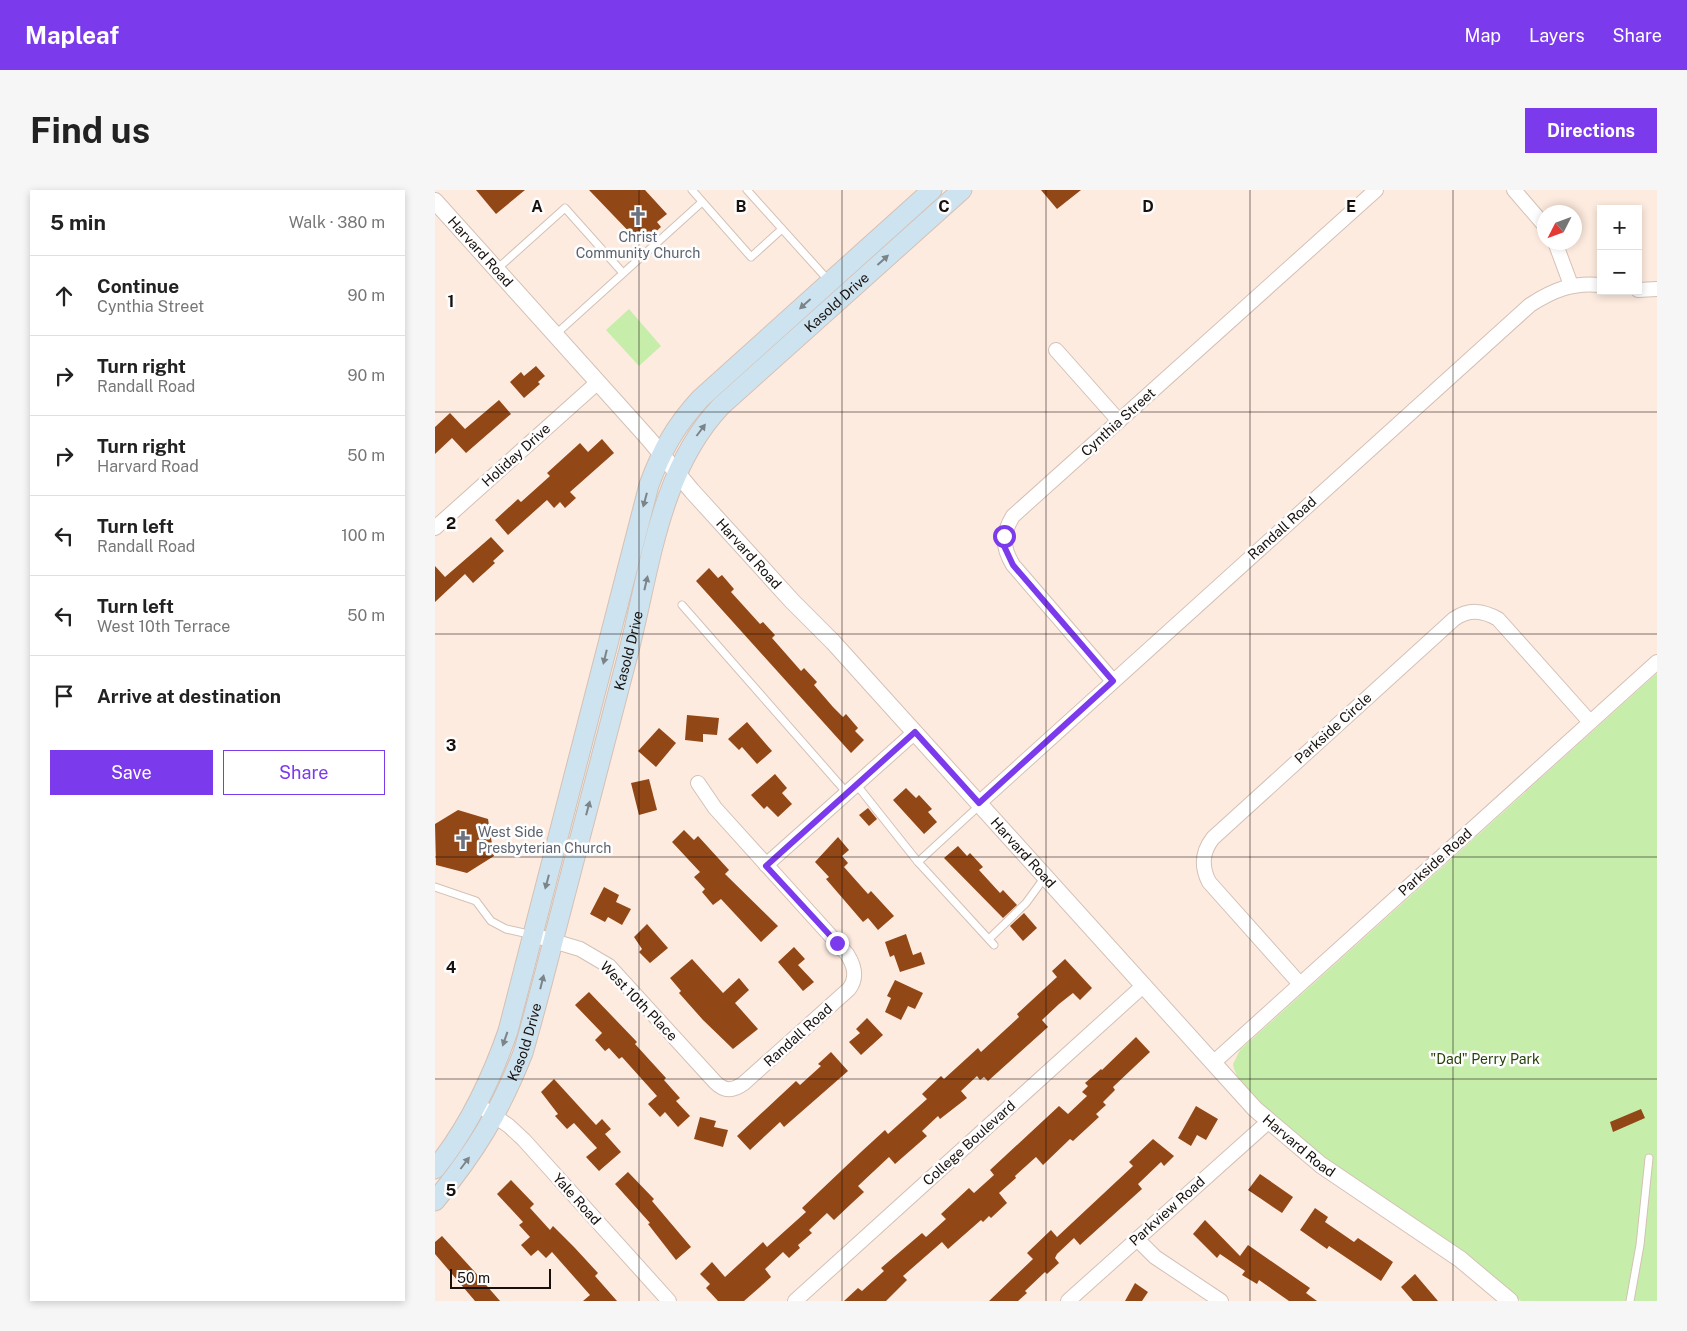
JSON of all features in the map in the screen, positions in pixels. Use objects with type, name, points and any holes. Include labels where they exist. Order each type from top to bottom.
[{"type":"main road","name":"Kasold Drive","points":[[435,1169],[459,1137],[477,1104],[497,1062],[508,1031],[644,503],[661,454],[674,429],[701,398],[932,190]]},
{"type":"main road","name":"Kasold Drive","points":[[435,1201],[474,1152],[495,1116],[523,1053],[639,611],[664,508],[677,473],[699,432],[721,406],[962,190]]},
{"type":"street","name":"Cynthia Street","points":[[1113,681],[1013,565],[1005,550],[1004,536],[1013,516],[1376,190]]},
{"type":"street","points":[[1515,190],[1537,216]]},
{"type":"street","name":"Harvard Road","points":[[435,201],[792,601],[833,642],[1268,1122],[1321,1165],[1460,1259],[1511,1301]]},
{"type":"street","points":[[1558,250],[1571,285]]},
{"type":"street","name":"Randall Road","points":[[980,804],[1511,321],[1543,296],[1571,285],[1597,285]]},
{"type":"street","points":[[1642,290],[1657,289]]},
{"type":"street","points":[[1056,350],[1119,421]]},
{"type":"street","name":"Holiday Drive","points":[[435,528],[598,382]]},
{"type":"street","name":"Parkside Circle","points":[[1300,984],[1209,882],[1203,868],[1207,846],[1213,838],[1453,619],[1468,612],[1483,612],[1498,619],[1591,722]]},
{"type":"street","name":"Parkside Road","points":[[1213,1063],[1657,662]]},
{"type":"street","points":[[698,783],[715,808],[766,866],[915,732]]},
{"type":"street","name":"Randall Road","points":[[729,1090],[744,1083],[849,988],[853,982],[854,971],[847,954],[766,866]]},
{"type":"street","name":"West 10th Place","points":[[533,935],[589,953],[609,966],[715,1082],[729,1090]]},
{"type":"street","name":"College Boulevard","points":[[795,1301],[1144,985]]},
{"type":"street","name":"Yale Road","points":[[477,1104],[495,1116],[523,1140],[669,1301]]},
{"type":"street","name":"Parkview Road","points":[[1067,1301],[1268,1122]]},
{"type":"street","points":[[1137,1239],[1155,1257],[1221,1301]]},
{"type":"lane","points":[[693,190],[751,257],[782,229]]},
{"type":"lane","points":[[747,190],[830,282]]},
{"type":"lane","points":[[555,335],[702,202]]},
{"type":"lane","points":[[496,269],[565,208],[623,274]]},
{"type":"lane","points":[[682,605],[991,942],[1026,903],[1045,876]]},
{"type":"lane","points":[[919,862],[980,804]]},
{"type":"lane","points":[[435,888],[476,901],[491,921],[506,929],[533,935]]},
{"type":"lane","points":[[1630,1301],[1640,1245],[1649,1158]]},
{"type":"green space","points":[[629,309],[661,346],[639,366],[606,330]]},
{"type":"green space","name":"\"Dad\" Perry Park","points":[[1657,673],[1657,1301],[1521,1301],[1478,1264],[1301,1139],[1267,1110],[1243,1084],[1233,1064],[1240,1050]]},
{"type":"building","points":[[476,190],[525,190],[496,214]]},
{"type":"building","name":"Christ Community Church","points":[[589,190],[645,190],[667,214],[657,222],[661,227],[651,236],[646,232],[637,240]]},
{"type":"building","points":[[1041,190],[1081,190],[1057,209]]},
{"type":"building","points":[[536,366],[545,376],[538,382],[540,384],[524,398],[510,382],[521,372],[524,376]]},
{"type":"building","points":[[499,400],[511,414],[466,453],[452,438],[435,454],[435,427],[450,413],[465,429]]},
{"type":"building","points":[[602,439],[614,453],[570,492],[576,498],[565,508],[560,502],[554,508],[547,500],[508,535],[495,520],[518,499],[521,502],[550,476],[547,473],[580,443],[588,452]]},
{"type":"building","points":[[491,537],[504,551],[493,561],[495,563],[473,583],[465,574],[435,602],[435,566],[445,577]]},
{"type":"building","points":[[709,568],[718,578],[722,575],[734,589],[731,592],[760,624],[763,622],[775,635],[772,638],[801,671],[804,668],[817,682],[814,685],[833,707],[843,717],[846,714],[858,728],[855,731],[864,740],[851,753],[696,581]]},
{"type":"building","points":[[687,715],[719,718],[717,735],[703,734],[703,742],[685,740]]},
{"type":"building","points":[[747,722],[772,751],[757,764],[742,747],[739,750],[728,739]]},
{"type":"building","points":[[659,728],[676,743],[656,767],[638,751]]},
{"type":"building","points":[[775,774],[787,788],[782,793],[792,804],[778,817],[767,806],[764,809],[751,795]]},
{"type":"building","points":[[649,779],[657,810],[639,815],[631,783]]},
{"type":"building","points":[[906,788],[916,798],[919,795],[932,809],[928,812],[937,822],[924,834],[893,800]]},
{"type":"building","points":[[868,808],[877,819],[869,826],[859,815]]},
{"type":"building","name":"West Side Presbyterian Church","points":[[458,810],[488,819],[494,856],[467,873],[436,865],[435,824]]},
{"type":"building","points":[[684,830],[694,840],[698,836],[729,870],[725,874],[778,926],[761,942],[721,899],[713,905],[702,892],[705,889],[694,877],[700,872],[672,842]]},
{"type":"building","points":[[838,837],[849,850],[842,856],[848,863],[844,867],[868,894],[871,891],[894,916],[878,930],[868,918],[863,922],[826,879],[829,877],[815,862]]},
{"type":"building","points":[[958,846],[967,856],[970,853],[983,867],[979,870],[1000,893],[1003,890],[1017,905],[1003,918],[944,858]]},
{"type":"building","points":[[604,887],[619,895],[616,902],[631,909],[622,925],[608,917],[605,922],[590,914]]},
{"type":"building","points":[[1024,913],[1037,928],[1023,941],[1010,926]]},
{"type":"building","points":[[647,924],[668,948],[650,963],[639,952],[642,949],[634,937]]},
{"type":"building","points":[[906,934],[913,955],[921,952],[925,964],[900,972],[894,955],[890,957],[885,942]]},
{"type":"building","points":[[794,947],[805,959],[798,965],[814,982],[803,991],[778,962]]},
{"type":"building","points":[[692,959],[723,993],[739,978],[749,990],[735,1003],[758,1029],[733,1049],[679,993],[681,991],[670,978]]},
{"type":"building","points":[[1065,959],[1092,988],[1080,1000],[1073,993],[1059,1004],[1042,1020],[1048,1027],[988,1081],[984,1077],[980,1080],[977,1076],[961,1091],[967,1098],[940,1119],[938,1116],[922,1131],[927,1136],[895,1164],[889,1157],[858,1186],[864,1192],[834,1220],[827,1213],[809,1230],[812,1233],[798,1245],[800,1248],[789,1258],[783,1252],[765,1269],[771,1277],[744,1301],[718,1301],[706,1288],[710,1284],[700,1274],[712,1262],[725,1277],[763,1242],[767,1247],[806,1212],[802,1208],[861,1152],[885,1130],[888,1134],[927,1099],[922,1094],[941,1076],[944,1079],[978,1048],[981,1052],[1019,1017],[1017,1014],[1057,977],[1052,971]]},
{"type":"building","points":[[895,980],[923,993],[915,1009],[908,1006],[901,1020],[885,1012],[891,998],[887,996]]},
{"type":"building","points":[[589,992],[637,1042],[635,1044],[666,1078],[664,1080],[680,1098],[676,1101],[690,1116],[678,1127],[665,1112],[660,1117],[648,1104],[657,1096],[622,1057],[619,1059],[609,1048],[605,1051],[595,1040],[602,1033],[575,1005]]},
{"type":"building","points":[[867,1018],[883,1035],[861,1055],[849,1042],[860,1033],[856,1029]]},
{"type":"building","points":[[1136,1037],[1150,1052],[1113,1087],[1115,1090],[1103,1102],[1106,1105],[1096,1114],[1099,1117],[1073,1141],[1070,1139],[1043,1165],[1036,1157],[1015,1176],[1016,1178],[999,1193],[1007,1203],[991,1218],[989,1216],[983,1222],[981,1220],[948,1249],[942,1242],[903,1276],[907,1280],[886,1301],[844,1301],[858,1288],[862,1291],[884,1271],[881,1268],[922,1233],[926,1237],[946,1219],[941,1214],[969,1188],[974,1193],[994,1175],[990,1170],[1059,1106],[1068,1114],[1087,1096],[1082,1092],[1088,1086],[1085,1083],[1102,1070]]},
{"type":"building","points":[[831,1052],[848,1071],[784,1127],[780,1122],[750,1150],[737,1136],[796,1081],[800,1085],[821,1066],[818,1064]]},
{"type":"building","points":[[554,1079],[596,1125],[602,1119],[611,1129],[605,1134],[621,1152],[599,1171],[586,1157],[597,1148],[574,1123],[567,1129],[555,1116],[558,1114],[541,1092]]},
{"type":"building","points":[[1196,1106],[1218,1119],[1206,1140],[1197,1135],[1191,1146],[1178,1138]]},
{"type":"building","points":[[1641,1109],[1645,1118],[1613,1132],[1610,1122]]},
{"type":"building","points":[[700,1117],[716,1121],[714,1127],[728,1130],[723,1147],[694,1139]]},
{"type":"building","points":[[1153,1139],[1174,1156],[1164,1166],[1161,1162],[1138,1184],[1142,1189],[1080,1245],[1074,1238],[1057,1254],[1055,1258],[1059,1263],[1047,1274],[1045,1272],[1025,1291],[1027,1293],[1018,1301],[989,1301],[1033,1259],[1027,1253],[1051,1230],[1057,1237],[1133,1166],[1129,1162]]},
{"type":"building","points":[[628,1172],[654,1199],[652,1201],[691,1247],[676,1260],[648,1224],[650,1223],[615,1184]]},
{"type":"building","points":[[1260,1174],[1293,1197],[1282,1213],[1248,1190]]},
{"type":"building","points":[[511,1180],[534,1204],[530,1208],[550,1230],[553,1226],[598,1273],[595,1276],[617,1301],[583,1301],[590,1295],[552,1252],[546,1258],[538,1250],[531,1256],[521,1245],[530,1237],[519,1225],[523,1222],[497,1194]]},
{"type":"building","points":[[1315,1208],[1328,1217],[1325,1222],[1354,1242],[1358,1238],[1393,1262],[1381,1281],[1329,1246],[1327,1249],[1300,1230]]},
{"type":"building","points":[[1205,1220],[1240,1256],[1248,1245],[1310,1288],[1306,1293],[1317,1301],[1289,1301],[1259,1280],[1257,1284],[1242,1275],[1245,1271],[1220,1254],[1217,1258],[1193,1234]]},
{"type":"building","points":[[442,1236],[500,1301],[475,1301],[435,1254],[435,1242]]},
{"type":"building","points":[[1415,1274],[1438,1301],[1413,1301],[1401,1287]]},
{"type":"building","points":[[1135,1283],[1148,1292],[1142,1301],[1125,1301]]},
{"type":"place","name":"Christ Community Church","points":[[638,216]]},
{"type":"place","name":"West Side Presbyterian Church","points":[[463,840]]},
{"type":"route","points":[[837,943],[766,866],[915,732],[979,803],[1113,681],[1013,565],[1004,546],[1004,536]]}]
